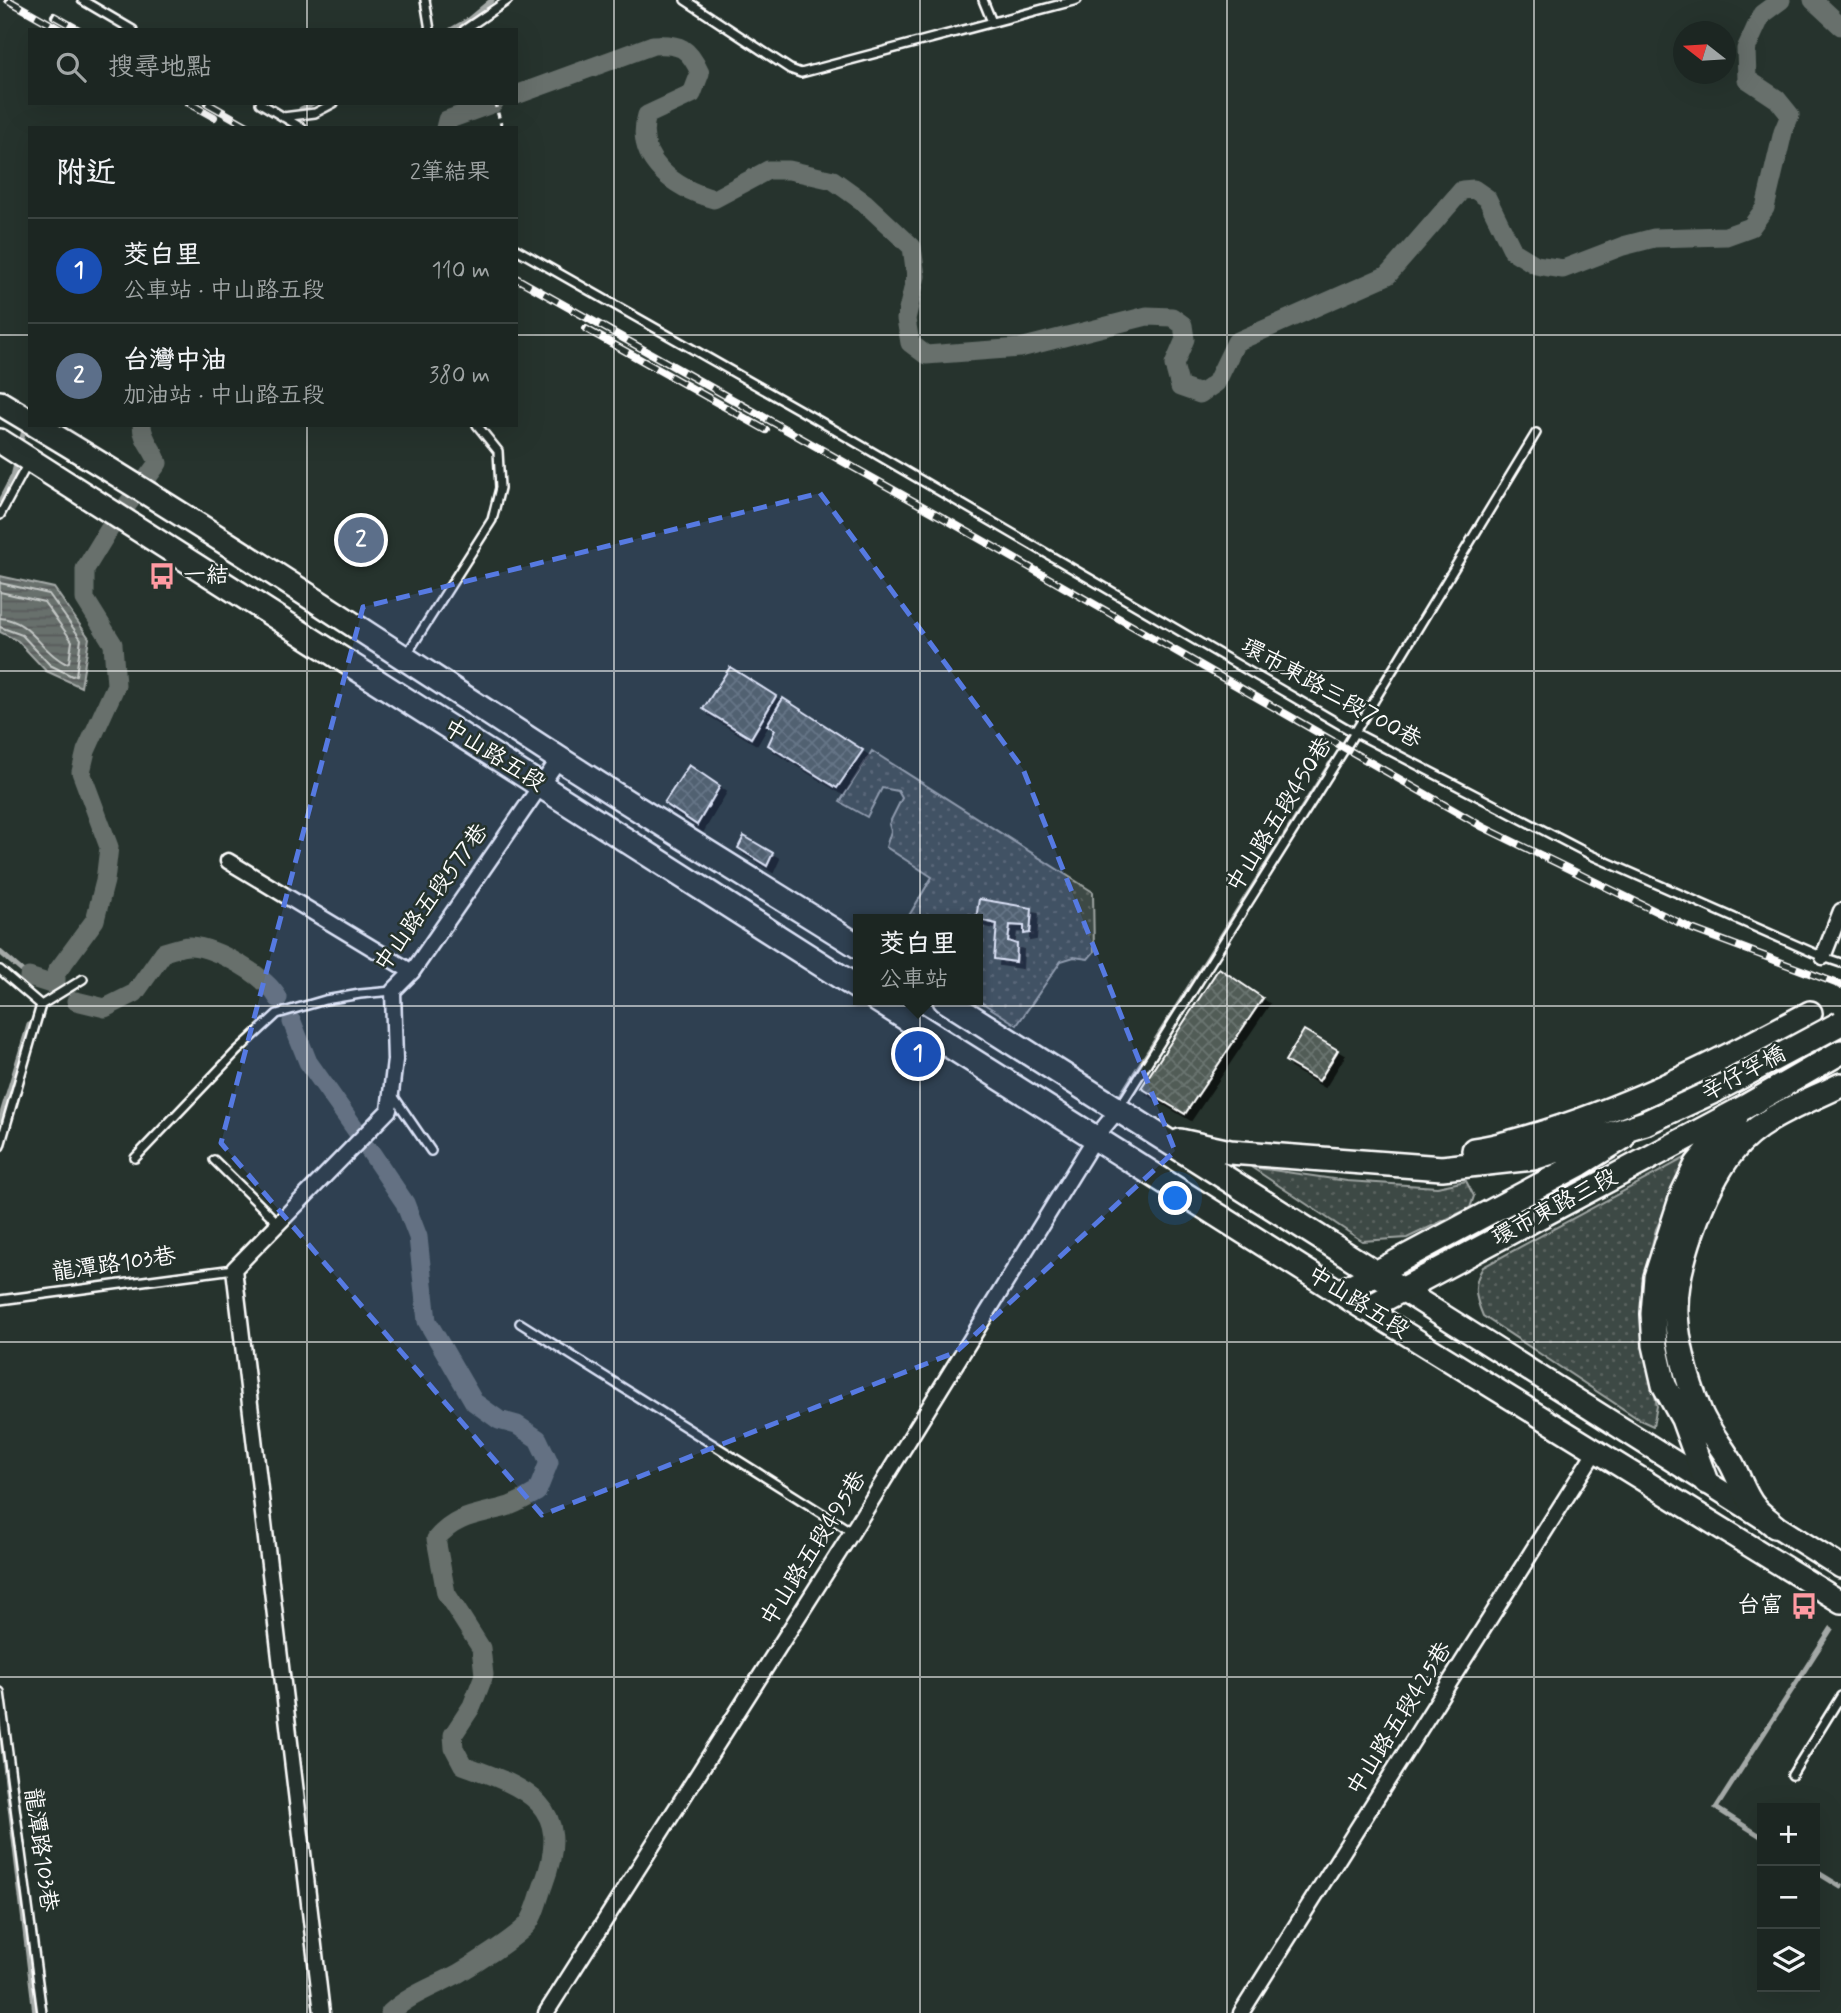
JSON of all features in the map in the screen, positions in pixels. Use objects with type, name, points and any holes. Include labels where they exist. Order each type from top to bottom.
[{"type":"main road","name":"中山路五段","points":[[0,403],[28,418]]},
{"type":"main road","name":"中山路五段","points":[[42,427],[405,657],[559,759],[853,942]]},
{"type":"main road","name":"中山路五段","points":[[0,441],[853,984]]},
{"type":"main road","name":"中山路五段","points":[[885,1005],[1366,1309]]},
{"type":"main road","name":"中山路五段","points":[[952,1005],[1401,1290]]},
{"type":"main road","name":"辛仔罕橋","points":[[1645,1123],[1714,1091],[1828,1021]]},
{"type":"main road","points":[[1377,1163],[1494,1148],[1581,1121],[1673,1083],[1754,1044],[1828,1021]]},
{"type":"main road","name":"辛仔罕橋","points":[[1745,1107],[1841,1052]]},
{"type":"main road","points":[[1775,1526],[1754,1508],[1735,1469],[1700,1413],[1684,1362],[1676,1312],[1682,1266],[1696,1219],[1734,1150],[1756,1130],[1782,1114],[1841,1085]]},
{"type":"main road","points":[[1706,1482],[1683,1419],[1664,1385],[1655,1345],[1656,1277],[1683,1193],[1697,1164],[1745,1107]]},
{"type":"main road","name":"環市東路三段","points":[[1366,1309],[1745,1107]]},
{"type":"main road","points":[[1163,1138],[1230,1152],[1443,1168],[1533,1158],[1645,1123]]},
{"type":"main road","name":"環市東路三段","points":[[1340,1292],[1580,1164],[1645,1123]]},
{"type":"street","name":"中山路五段577巷","points":[[234,1269],[389,1110],[395,1060],[393,991],[412,972],[559,759]]},
{"type":"street","points":[[228,861],[412,972]]},
{"type":"street","points":[[1823,957],[1841,911]]},
{"type":"street","name":"中山路五段495巷","points":[[546,2013],[852,1532],[1095,1138],[1119,1109]]},
{"type":"street","points":[[234,1269],[322,2013]]},
{"type":"street","name":"中山路五段","points":[[1401,1290],[1841,1567]]},
{"type":"street","name":"中山路五段","points":[[1366,1309],[1841,1602]]},
{"type":"street","name":"中山路五段425巷","points":[[1241,2013],[1596,1450]]},
{"type":"lane","points":[[82,0],[130,28]]},
{"type":"lane","points":[[425,0],[430,28]]},
{"type":"lane","points":[[467,28],[508,0]]},
{"type":"lane","points":[[685,0],[790,69],[801,72],[1077,0]]},
{"type":"lane","points":[[983,0],[992,22]]},
{"type":"lane","points":[[263,105],[299,126]]},
{"type":"lane","points":[[283,117],[315,113],[330,105]]},
{"type":"lane","name":"環市東路三段700巷","points":[[518,250],[821,422],[1355,732],[1591,855],[1841,963]]},
{"type":"lane","points":[[405,657],[492,520],[500,488],[498,451],[479,427]]},
{"type":"lane","name":"中山路五段450巷","points":[[1119,1109],[1355,732],[1536,433]]},
{"type":"lane","points":[[0,515],[30,460]]},
{"type":"lane","points":[[0,970],[41,1005]]},
{"type":"lane","points":[[0,1146],[41,1005],[83,979]]},
{"type":"lane","points":[[135,1157],[236,1052],[277,1014],[360,993],[393,991]]},
{"type":"lane","points":[[392,1094],[431,1151]]},
{"type":"lane","points":[[214,1160],[278,1223]]},
{"type":"lane","name":"龍潭路103巷","points":[[0,1300],[234,1269]]},
{"type":"lane","points":[[520,1323],[852,1532]]},
{"type":"lane","name":"龍潭路103巷","points":[[0,1692],[43,2013]]},
{"type":"lane","points":[[1792,1775],[1841,1696]]},
{"type":"path","points":[[496,105],[502,126]]},
{"type":"highlighted area","points":[[820,493],[1023,769],[1175,1151],[956,1352],[542,1515],[221,1143],[363,607]]},
{"type":"shaded area","points":[[872,751],[1093,892],[1094,952],[1088,959],[1074,957],[1061,961],[1017,1025],[983,1003],[983,914],[910,914],[932,877],[886,847],[891,831],[889,824],[902,798],[898,791],[882,788],[867,817],[840,802]]},
{"type":"shaded area","points":[[1692,1154],[1656,1229],[1642,1285],[1645,1341],[1657,1406],[1653,1426],[1483,1316],[1476,1285],[1483,1267]]},
{"type":"shaded area","points":[[1251,1167],[1347,1181],[1437,1187],[1466,1181],[1474,1196],[1470,1208],[1407,1238],[1362,1241]]},
{"type":"water","points":[[0,576],[54,588],[89,638],[81,687],[46,671],[18,641],[0,632]]},
{"type":"building","points":[[730,667],[776,696],[751,738],[703,709]]},
{"type":"building","points":[[783,698],[863,750],[837,788],[768,745],[775,730],[767,725]]},
{"type":"building","points":[[689,765],[720,786],[697,825],[664,803]]},
{"type":"building","points":[[744,836],[773,853],[767,866],[738,848]]},
{"type":"building","points":[[979,899],[1032,908],[1030,933],[1024,934],[1024,926],[1010,925],[1008,941],[1017,944],[1016,962],[994,959],[997,924],[983,921],[983,914],[977,914]]},
{"type":"building","points":[[1219,968],[1263,998],[1185,1114],[1141,1088]]},
{"type":"building","points":[[1304,1030],[1338,1050],[1319,1081],[1285,1061]]},
{"type":"waterway","points":[[455,28],[492,0]]},
{"type":"waterway","points":[[518,94],[653,45],[677,46],[692,58],[700,73],[692,94],[647,115],[644,131],[646,146],[652,159],[672,180],[714,199],[768,170],[789,170],[833,180],[865,203],[912,247],[916,276],[906,319],[910,343],[926,355],[1020,348],[1147,316],[1172,317],[1183,325],[1185,339],[1174,365],[1180,387],[1200,394],[1216,383],[1236,342],[1388,275],[1462,190],[1474,189],[1487,198],[1513,251],[1536,265],[1563,269],[1623,246],[1654,238],[1726,236],[1751,227],[1765,208],[1783,132],[1790,115],[1777,99],[1747,79],[1746,49],[1762,14],[1781,0]]},
{"type":"waterway","points":[[1813,0],[1841,26]]},
{"type":"waterway","points":[[301,109],[309,105]]},
{"type":"waterway","points":[[446,126],[447,120],[488,105]]},
{"type":"waterway","points":[[56,986],[56,973],[95,920],[105,881],[109,847],[81,772],[86,751],[116,685],[113,644],[85,599],[85,569],[110,528],[158,463],[142,427]]},
{"type":"waterway","points":[[21,442],[24,430]]},
{"type":"waterway","points":[[0,501],[16,464]]},
{"type":"waterway","points":[[1359,717],[1387,672]]},
{"type":"waterway","points":[[1120,1097],[1330,764]]},
{"type":"waterway","points":[[76,1001],[105,1008],[135,993],[164,952],[188,946],[227,957],[263,980],[278,998]]},
{"type":"waterway","points":[[0,952],[29,977]]},
{"type":"waterway","points":[[29,977],[54,985]]},
{"type":"waterway","points":[[292,1022],[308,1062],[361,1137]]},
{"type":"waterway","points":[[0,1120],[29,1025]]},
{"type":"waterway","points":[[370,1151],[405,1203],[418,1237],[427,1321],[474,1402],[499,1420],[517,1425],[538,1439],[549,1462],[537,1492],[510,1506],[460,1520],[436,1539],[446,1593],[481,1648],[484,1675],[472,1706],[453,1735],[454,1748],[463,1765],[507,1782],[539,1803],[548,1817],[553,1835],[552,1856],[531,1918],[519,1932],[475,1963],[415,1995],[390,2013]]},
{"type":"waterway","points":[[1757,1834],[1716,1808],[1831,1629]]},
{"type":"waterway","points":[[0,1724],[35,2013]]},
{"type":"waterway","points":[[1820,1874],[1841,1887]]},
{"type":"railway","points":[[8,0],[57,28]]},
{"type":"railway","points":[[54,16],[75,28]]},
{"type":"railway","points":[[193,105],[214,117]]},
{"type":"railway","points":[[211,105],[247,126]]},
{"type":"railway","points":[[518,279],[940,516],[1483,827],[1692,929],[1841,985]]},
{"type":"railway","points":[[586,329],[766,430]]},
{"type":"place","name":"台灣中油","points":[[361,540]]},
{"type":"place","name":"一結","points":[[162,576]]},
{"type":"place","name":"茭白里","points":[[918,1054]]},
{"type":"place","name":"台富","points":[[1804,1606]]}]
